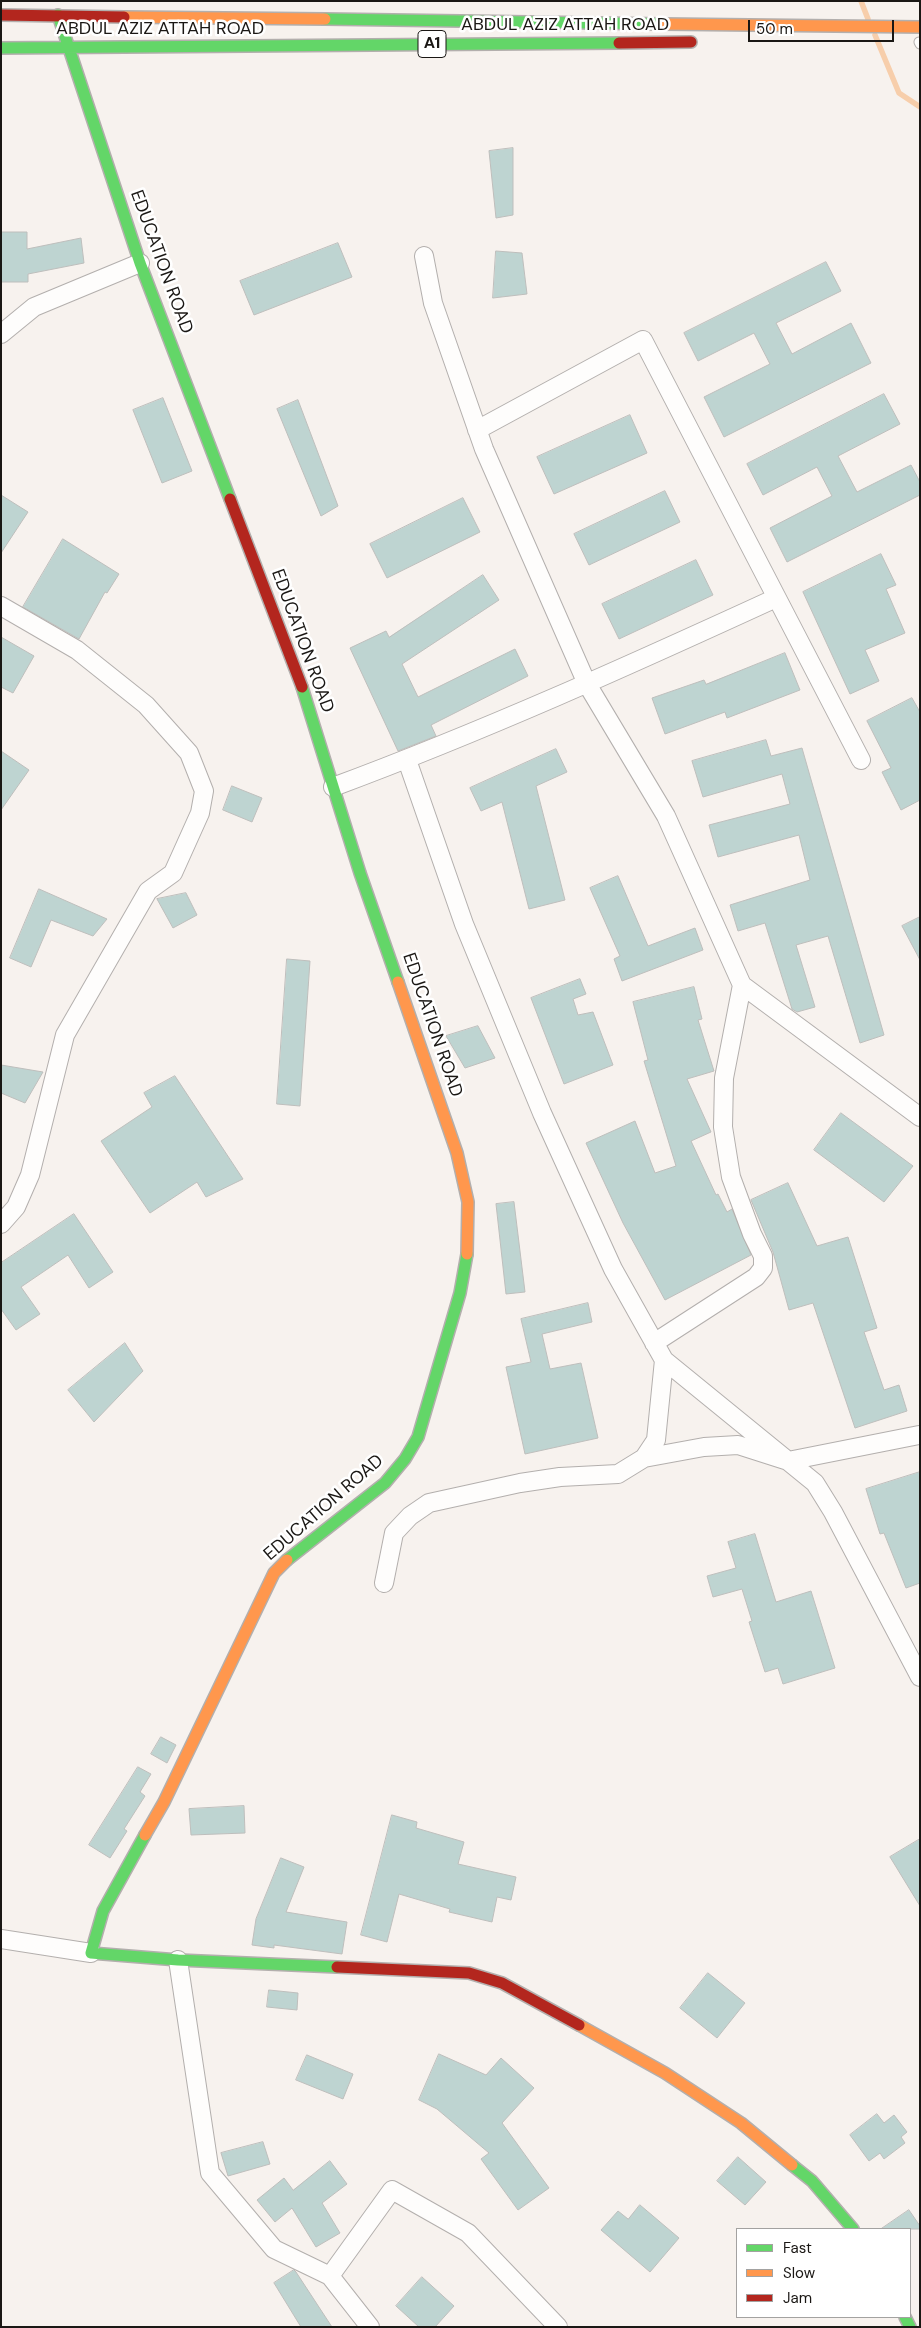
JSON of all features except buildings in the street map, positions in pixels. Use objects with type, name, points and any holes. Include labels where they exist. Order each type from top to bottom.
[{"type":"main road","name":"ABDUL AZIZ ATTAH ROAD","points":[[1,15],[920,28]]},
{"type":"main road","name":"EDUCATION ROAD","points":[[58,15],[140,263],[302,688],[360,873],[458,1152],[468,1202],[467,1256],[460,1294],[418,1437],[405,1459],[385,1483],[287,1559],[274,1573],[164,1802],[103,1911],[91,1953]]},
{"type":"main road","name":"ABDUL AZIZ ATTAH ROAD","points":[[1,48],[704,42]]},
{"type":"main road","points":[[91,1953],[178,1960],[468,1973],[502,1983],[665,2073],[741,2123],[812,2180],[852,2228]]},
{"type":"street","points":[[424,256],[433,303],[477,430],[587,684],[666,816],[742,985],[920,1118]]},
{"type":"street","points":[[1,334],[34,307],[140,263]]},
{"type":"street","points":[[477,430],[643,340],[861,760]]},
{"type":"street","points":[[334,787],[407,760],[587,684],[776,598]]},
{"type":"street","points":[[1,606],[77,650],[146,705],[189,753],[204,791],[200,813],[173,873],[148,891],[65,1035],[30,1175],[16,1207],[1,1224]]},
{"type":"street","points":[[407,760],[464,924],[542,1113],[612,1269],[664,1360],[815,1483],[833,1512],[920,1677]]},
{"type":"street","points":[[654,1343],[756,1277],[763,1268],[763,1256],[752,1234],[731,1177],[723,1127],[724,1078],[742,985]]},
{"type":"street","points":[[644,1458],[656,1440],[664,1360]]},
{"type":"street","points":[[384,1583],[394,1533],[410,1516],[429,1503],[520,1483],[560,1477],[618,1474],[644,1458],[704,1448],[738,1445],[788,1460],[919,1435]]},
{"type":"street","points":[[1,1938],[91,1953]]},
{"type":"street","points":[[178,1960],[210,2173],[274,2248],[330,2276],[370,2327]]},
{"type":"street","points":[[330,2276],[392,2190],[468,2233],[558,2327]]},
{"type":"waterway","points":[[861,1],[868,19]]},
{"type":"waterway","points":[[875,35],[899,93],[920,107]]},
{"type":"traffic: fast","points":[[58,15],[140,263],[230,499]]},
{"type":"traffic: fast","points":[[325,19],[664,24]]},
{"type":"traffic: fast","points":[[1,48],[619,43]]},
{"type":"traffic: fast","points":[[302,687],[360,873],[398,982]]},
{"type":"traffic: fast","points":[[287,1560],[385,1483],[405,1459],[418,1437],[460,1293],[467,1254]]},
{"type":"traffic: fast","points":[[145,1835],[103,1911],[91,1953],[178,1960],[337,1967]]},
{"type":"traffic: fast","points":[[792,2165],[812,2181],[852,2228]]},
{"type":"traffic: fast","points":[[906,2318],[910,2327]]},
{"type":"traffic: slow","points":[[124,17],[325,19]]},
{"type":"traffic: slow","points":[[664,24],[920,27]]},
{"type":"traffic: slow","points":[[398,982],[457,1153],[468,1202],[467,1254]]},
{"type":"traffic: slow","points":[[145,1835],[164,1802],[274,1573],[287,1560]]},
{"type":"traffic: slow","points":[[579,2025],[665,2073],[741,2123],[792,2165]]},
{"type":"traffic: jam","points":[[1,15],[124,17]]},
{"type":"traffic: jam","points":[[619,43],[691,42]]},
{"type":"traffic: jam","points":[[230,499],[302,687]]},
{"type":"traffic: jam","points":[[337,1967],[469,1973],[502,1983],[579,2025]]}]
